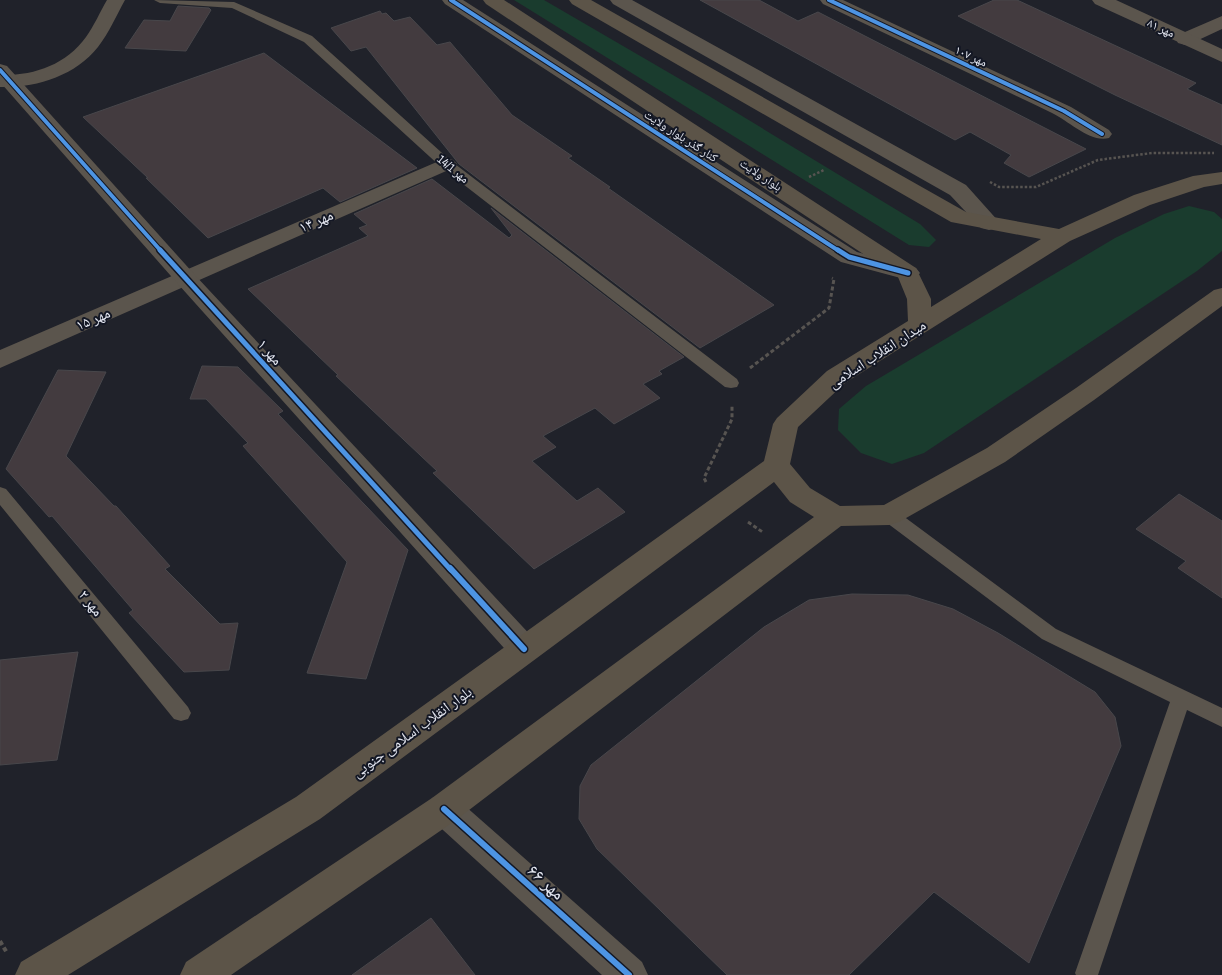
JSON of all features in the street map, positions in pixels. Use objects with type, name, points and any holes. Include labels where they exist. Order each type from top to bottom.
[{"type":"main road","name":"بلوار ولایت","points":[[492,0],[908,273]]},
{"type":"main road","points":[[578,0],[959,217],[1062,236]]},
{"type":"main road","name":"میدان انقلاب اسلامی","points":[[776,466],[786,424],[836,377],[1062,236],[1142,200],[1201,181],[1222,178]]},
{"type":"main road","points":[[908,273],[920,299],[920,325]]},
{"type":"main road","points":[[776,466],[800,495],[835,516],[889,515],[996,455],[1085,394],[1222,295]]},
{"type":"main road","name":"بلوار انقلاب اسلامی جنوبی","points":[[34,975],[308,808],[776,466]]},
{"type":"main road","points":[[200,975],[444,809],[835,516]]},
{"type":"street","points":[[4,78],[51,73],[76,59],[90,46],[116,0]]},
{"type":"street","name":"کنار گذر بلوار ولایت","points":[[451,0],[849,256],[908,273]]},
{"type":"street","points":[[619,0],[958,190],[989,223]]},
{"type":"street","name":"مهر ۱۰۷","points":[[829,0],[1064,111],[1102,134]]},
{"type":"street","name":"مهر ۸۱","points":[[1101,0],[1222,56]]},
{"type":"street","points":[[1185,39],[1222,22]]},
{"type":"street","name":"مهر ۱","points":[[4,78],[524,650]]},
{"type":"street","name":"مهر ۱۴","points":[[186,279],[446,164]]},
{"type":"street","name":"مهر ۱۵","points":[[0,360],[186,279]]},
{"type":"street","name":"مهر ۶۶","points":[[444,809],[629,975]]},
{"type":"lane","name":"مهر 14/1","points":[[160,0],[234,5],[308,38],[446,164],[731,383]]},
{"type":"lane","name":"مهر ۲","points":[[0,493],[181,713]]},
{"type":"lane","points":[[889,515],[1049,634],[1222,718]]},
{"type":"lane","points":[[1087,973],[1181,698]]},
{"type":"path","points":[[983,180],[999,187],[1036,187],[1098,160],[1152,152],[1221,153]]},
{"type":"path","points":[[783,190],[853,157]]},
{"type":"path","points":[[789,550],[724,504],[704,478],[732,419],[731,383],[829,308],[834,279],[827,273]]},
{"type":"green space","points":[[514,0],[544,0],[709,96],[920,224],[936,240],[929,247],[909,245]]},
{"type":"green space","points":[[1189,206],[1214,212],[1222,219],[1222,251],[1197,271],[924,453],[892,464],[861,453],[838,430],[839,409],[866,386],[1115,238],[1164,214]]},
{"type":"building","points":[[700,0],[759,0],[798,21],[818,12],[1086,149],[1029,177],[1004,163],[1011,155],[970,132],[955,140]]},
{"type":"building","points":[[994,0],[1017,0],[1196,83],[1187,89],[1222,105],[1222,145],[1115,95],[958,16]]},
{"type":"building","points":[[178,6],[209,8],[211,10],[186,51],[125,48],[144,20],[170,21]]},
{"type":"building","points":[[380,11],[382,14],[386,13],[394,21],[410,17],[437,45],[450,42],[512,115],[572,156],[568,158],[610,187],[608,188],[774,305],[700,348],[459,164],[366,47],[351,51],[331,28]]},
{"type":"building","points":[[264,53],[417,168],[340,202],[323,188],[208,238],[83,117]]},
{"type":"building","points":[[432,179],[509,238],[512,235],[491,208],[684,357],[659,371],[662,374],[643,384],[660,398],[614,424],[595,408],[543,436],[556,447],[532,461],[577,501],[598,488],[625,512],[534,569],[433,473],[437,471],[336,376],[338,375],[248,289],[368,236],[359,228],[367,225],[354,214]]},
{"type":"building","points":[[202,366],[238,367],[283,411],[278,414],[408,550],[366,679],[307,673],[347,562],[243,446],[248,443],[206,399],[190,399]]},
{"type":"building","points":[[58,370],[106,372],[66,456],[116,506],[170,566],[165,569],[220,624],[238,623],[229,670],[184,672],[129,613],[133,610],[52,516],[49,517],[6,469]]},
{"type":"building","points":[[1179,494],[1222,521],[1222,598],[1178,568],[1186,561],[1136,529]]},
{"type":"building","points":[[852,594],[908,595],[953,609],[998,633],[1095,692],[1115,717],[1121,746],[1029,963],[934,892],[849,975],[727,975],[597,849],[579,819],[580,786],[591,765],[764,627],[809,600]]},
{"type":"building","points":[[78,652],[57,760],[0,765],[0,660]]},
{"type":"building","points":[[431,918],[475,975],[352,975]]},
{"type":"cycle path","points":[[451,0],[849,257],[908,273]]},
{"type":"cycle path","points":[[829,0],[1064,111],[1102,134]]},
{"type":"cycle path","points":[[0,70],[186,279],[524,649]]},
{"type":"cycle path","points":[[444,809],[629,975]]}]
